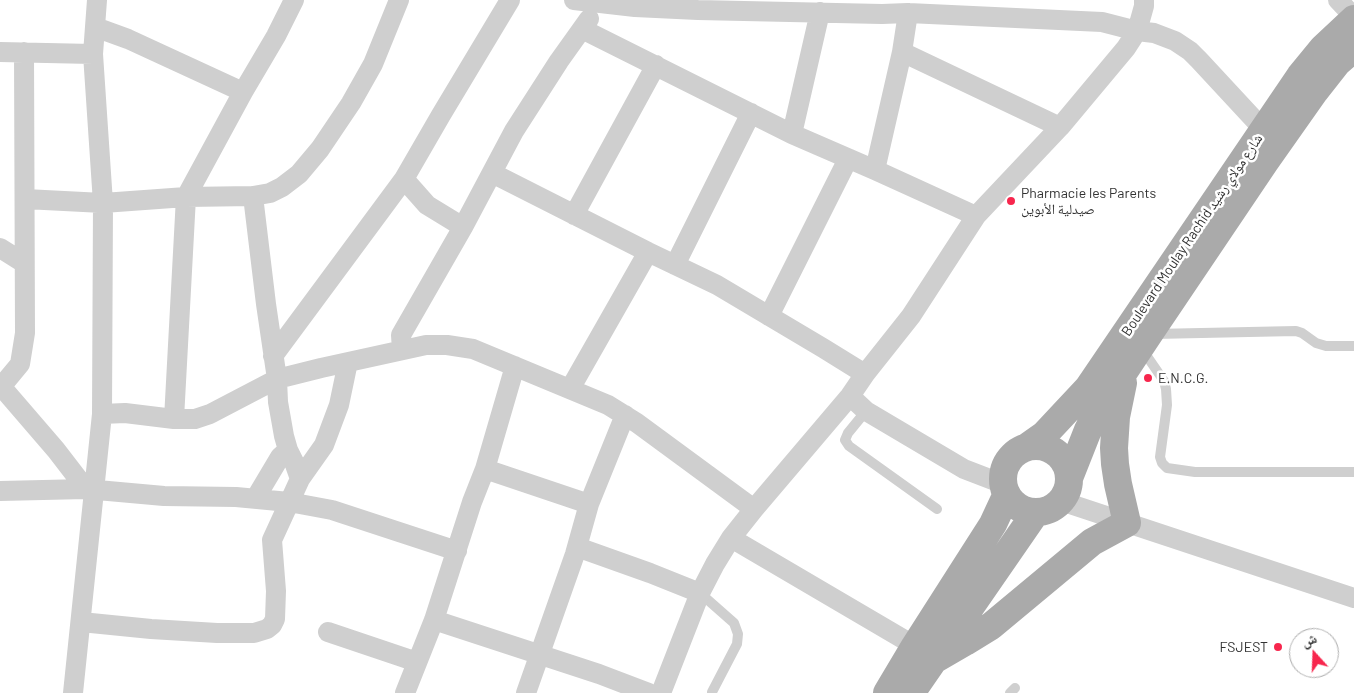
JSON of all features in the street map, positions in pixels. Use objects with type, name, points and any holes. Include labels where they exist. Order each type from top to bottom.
[{"type":"main road","name":"Boulevard Moulay Rachid شارع مولاي رشيد","points":[[1027,447],[1044,435],[1088,388],[1300,76],[1323,48],[1354,18]]},
{"type":"main road","name":"Boulevard Moulay Rachid شارع مولاي رشيد","points":[[1065,490],[1092,422],[1145,340],[1315,91],[1337,63],[1354,48]]},
{"type":"main road","points":[[924,653],[966,642],[991,626],[1092,542],[1127,523],[1118,484],[1114,448],[1116,417],[1125,371]]},
{"type":"main road","points":[[917,691],[924,653],[993,524],[1004,490],[1003,472],[1008,461],[1016,452],[1027,447],[1043,447],[1057,454],[1064,463],[1065,490],[1054,507],[1036,512],[1024,510],[1014,505],[1004,490]]},
{"type":"main road","points":[[887,693],[982,590],[1036,512]]},
{"type":"street","points":[[73,693],[90,490],[102,414],[103,203],[92,54],[97,0]]},
{"type":"street","points":[[174,419],[186,197],[276,36],[294,0]]},
{"type":"street","points":[[25,199],[103,203],[186,197],[253,196],[270,193],[282,187],[299,174],[320,149],[351,103],[373,64],[399,0]]},
{"type":"street","points":[[274,356],[404,179],[510,0]]},
{"type":"street","points":[[574,0],[698,5],[796,6],[820,12],[884,7],[908,13],[976,8],[1102,22],[1137,31],[1154,33],[1175,41],[1190,51],[1264,129]]},
{"type":"street","points":[[661,693],[700,593],[731,538],[850,396],[911,316],[976,216],[1060,127],[1126,48],[1137,31],[1144,0]]},
{"type":"street","points":[[1338,0],[1354,18]]},
{"type":"street","points":[[402,350],[401,336],[463,227],[514,131],[558,61],[600,2]]},
{"type":"street","points":[[792,134],[820,12]]},
{"type":"street","points":[[875,170],[902,52],[908,13]]},
{"type":"street","points":[[95,27],[128,39],[243,92]]},
{"type":"street","points":[[582,29],[792,134],[976,216]]},
{"type":"street","points":[[0,52],[92,54]]},
{"type":"street","points":[[24,52],[25,333],[20,364],[1,386],[90,490]]},
{"type":"street","points":[[902,52],[1060,127]]},
{"type":"street","points":[[574,215],[656,65]]},
{"type":"street","points":[[675,265],[750,113]]},
{"type":"street","points":[[769,316],[848,159]]},
{"type":"street","points":[[492,173],[717,286],[865,374]]},
{"type":"street","points":[[404,179],[427,205],[463,227]]},
{"type":"street","points":[[253,196],[277,379],[278,402],[284,436],[300,479]]},
{"type":"street","points":[[0,248],[24,263]]},
{"type":"street","points":[[570,389],[648,252]]},
{"type":"street","points":[[102,414],[124,413],[174,419],[195,418],[210,414],[277,379],[426,345],[447,345],[473,349],[608,405],[637,422],[754,509]]},
{"type":"street","points":[[80,622],[217,633],[254,633],[267,629],[275,619],[276,611],[272,540],[300,479],[324,445],[339,405],[348,362]]},
{"type":"street","points":[[405,693],[434,620],[472,502],[485,469],[515,366]]},
{"type":"street","points":[[850,396],[866,411],[964,469],[1004,490]]},
{"type":"street","points":[[526,693],[577,547],[589,504],[624,415]]},
{"type":"street","points":[[255,499],[280,457],[288,450]]},
{"type":"street","points":[[485,469],[589,504]]},
{"type":"street","points":[[0,491],[90,490],[164,496],[236,497],[290,502],[332,510],[457,551]]},
{"type":"street","points":[[1065,490],[1127,523],[1354,598]]},
{"type":"street","points":[[731,538],[924,653]]},
{"type":"street","points":[[577,547],[700,593]]},
{"type":"street","points":[[434,620],[540,654],[649,693]]},
{"type":"street","points":[[328,632],[417,662]]},
{"type":"lane","points":[[1354,346],[1326,346],[1316,343],[1296,331],[1145,340],[1166,389],[1167,405],[1160,457],[1162,463],[1168,468],[1195,472],[1354,472]]},
{"type":"lane","points":[[866,411],[848,432],[845,440],[849,446],[937,509]]},
{"type":"lane","points":[[700,593],[734,624],[738,634],[737,644],[712,692]]},
{"type":"place","name":"Pharmacie les Parents صيدلية الأبوين","points":[[1011,201]]},
{"type":"place","name":"E.N.C.G.","points":[[1148,378]]},
{"type":"place","name":"FSJEST","points":[[1278,647]]}]
